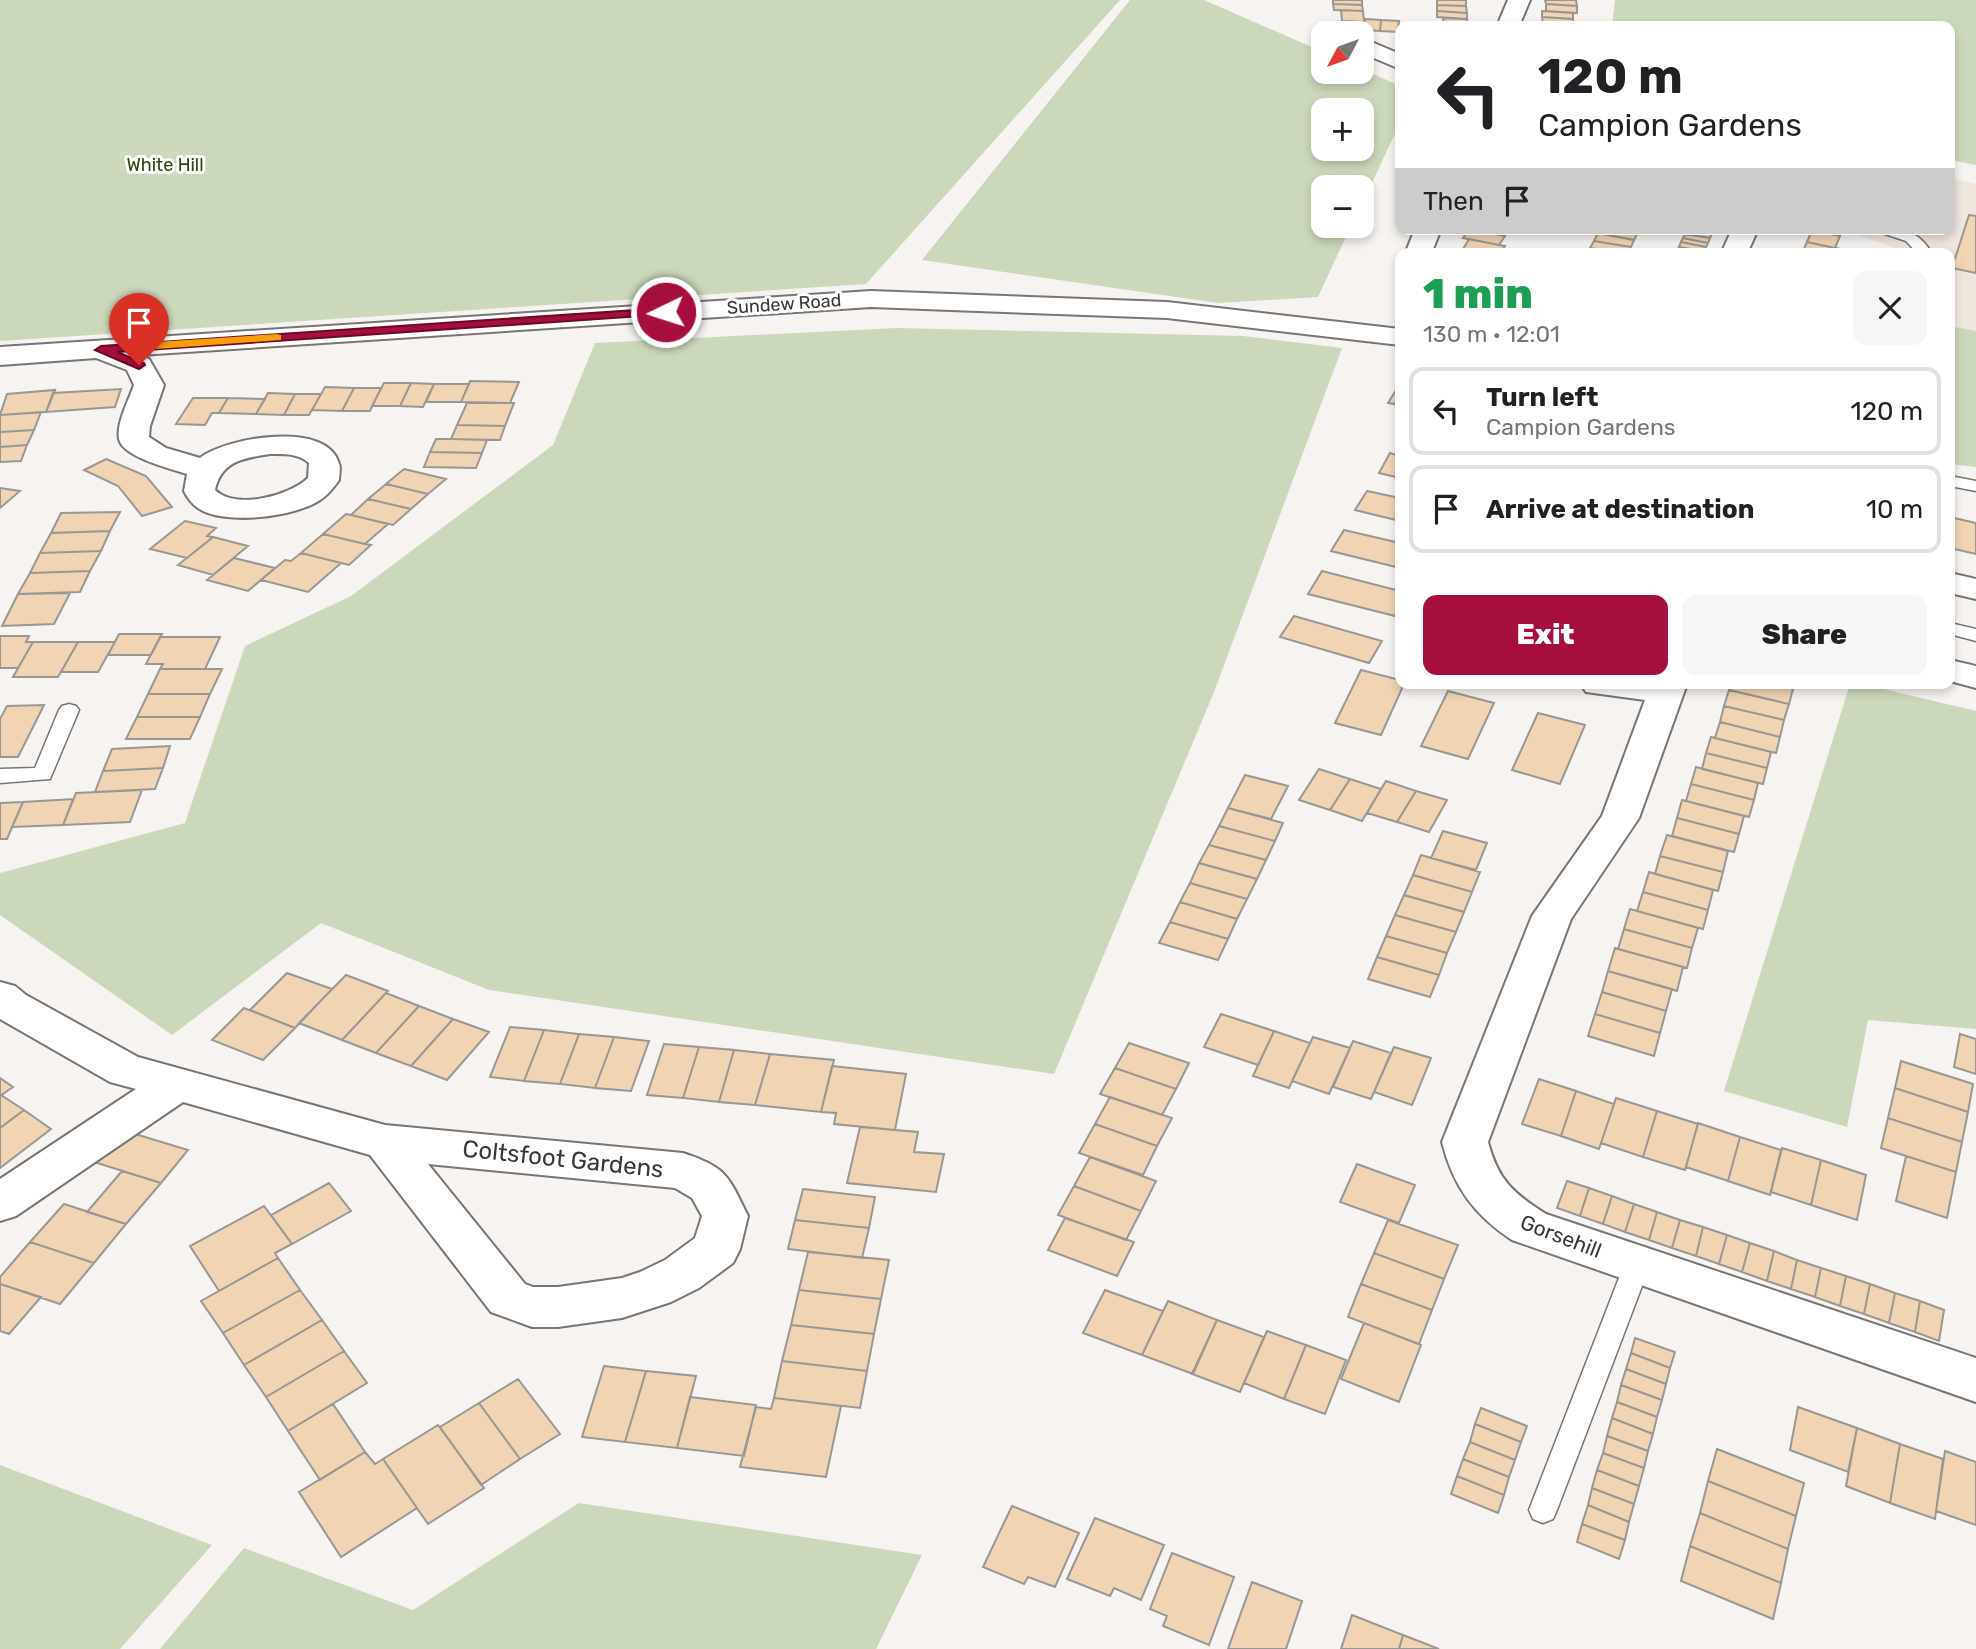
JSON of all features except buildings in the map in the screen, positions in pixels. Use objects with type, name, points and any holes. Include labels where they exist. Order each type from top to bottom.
[{"type":"street","points":[[1510,21],[1519,0]]},
{"type":"street","points":[[1374,50],[1395,60]]},
{"type":"street","name":"Sundew Road","points":[[0,356],[871,299],[1395,321]]},
{"type":"street","points":[[101,350],[139,365],[149,385],[135,426],[134,441],[155,454],[205,470]]},
{"type":"street","points":[[1955,584],[1976,589]]},
{"type":"street","points":[[1955,672],[1976,677]]},
{"type":"street","name":"Gorsehill","points":[[1667,689],[1620,818],[1552,916],[1465,1142],[1471,1170],[1482,1191],[1503,1211],[1529,1227],[1976,1380]]},
{"type":"street","name":"Coltsfoot Gardens","points":[[0,997],[11,1006],[125,1070],[385,1142],[683,1171],[709,1185],[725,1216],[716,1249],[682,1274],[654,1288],[622,1298],[558,1307],[532,1307],[508,1298],[385,1142]]},
{"type":"street","points":[[0,1203],[177,1084]]},
{"type":"lane","points":[[1908,235],[1923,248]]},
{"type":"lane","points":[[1955,482],[1976,486]]},
{"type":"lane","points":[[1955,630],[1976,635]]},
{"type":"lane","points":[[0,776],[43,775],[69,710]]},
{"type":"lane","points":[[1543,1510],[1637,1265]]},
{"type":"shaded area","points":[[1955,180],[1976,184],[1976,420],[1955,415],[1955,248],[1893,247],[1858,235],[1955,235]]},
{"type":"green space","name":"White Hill","points":[[0,0],[1120,0],[866,284],[0,341]]},
{"type":"green space","points":[[1130,0],[1204,0],[1311,47],[1311,84],[1374,84],[1374,74],[1395,84],[1395,134],[1374,178],[1374,175],[1311,175],[1311,238],[1345,238],[1318,297],[1218,303],[922,260]]},
{"type":"green space","points":[[1615,0],[1976,0],[1976,165],[1955,161],[1955,21],[1613,21]]},
{"type":"green space","points":[[1955,327],[1976,331],[1976,467],[1955,465]]},
{"type":"green space","points":[[896,328],[1243,336],[1342,348],[1214,692],[1054,1074],[489,990],[321,923],[172,1035],[0,915],[0,873],[185,823],[245,646],[351,596],[553,445],[595,343]]},
{"type":"green space","points":[[1848,689],[1883,689],[1976,711],[1976,1029],[1868,1020],[1847,1127],[1724,1091]]},
{"type":"green space","points":[[0,1465],[212,1545],[120,1649],[0,1649]]},
{"type":"green space","points":[[579,1503],[922,1555],[876,1649],[160,1649],[244,1548],[413,1610]]},
{"type":"slow traffic","points":[[156,346],[277,338]]},
{"type":"route","points":[[139,365],[101,350],[666,312]]}]
